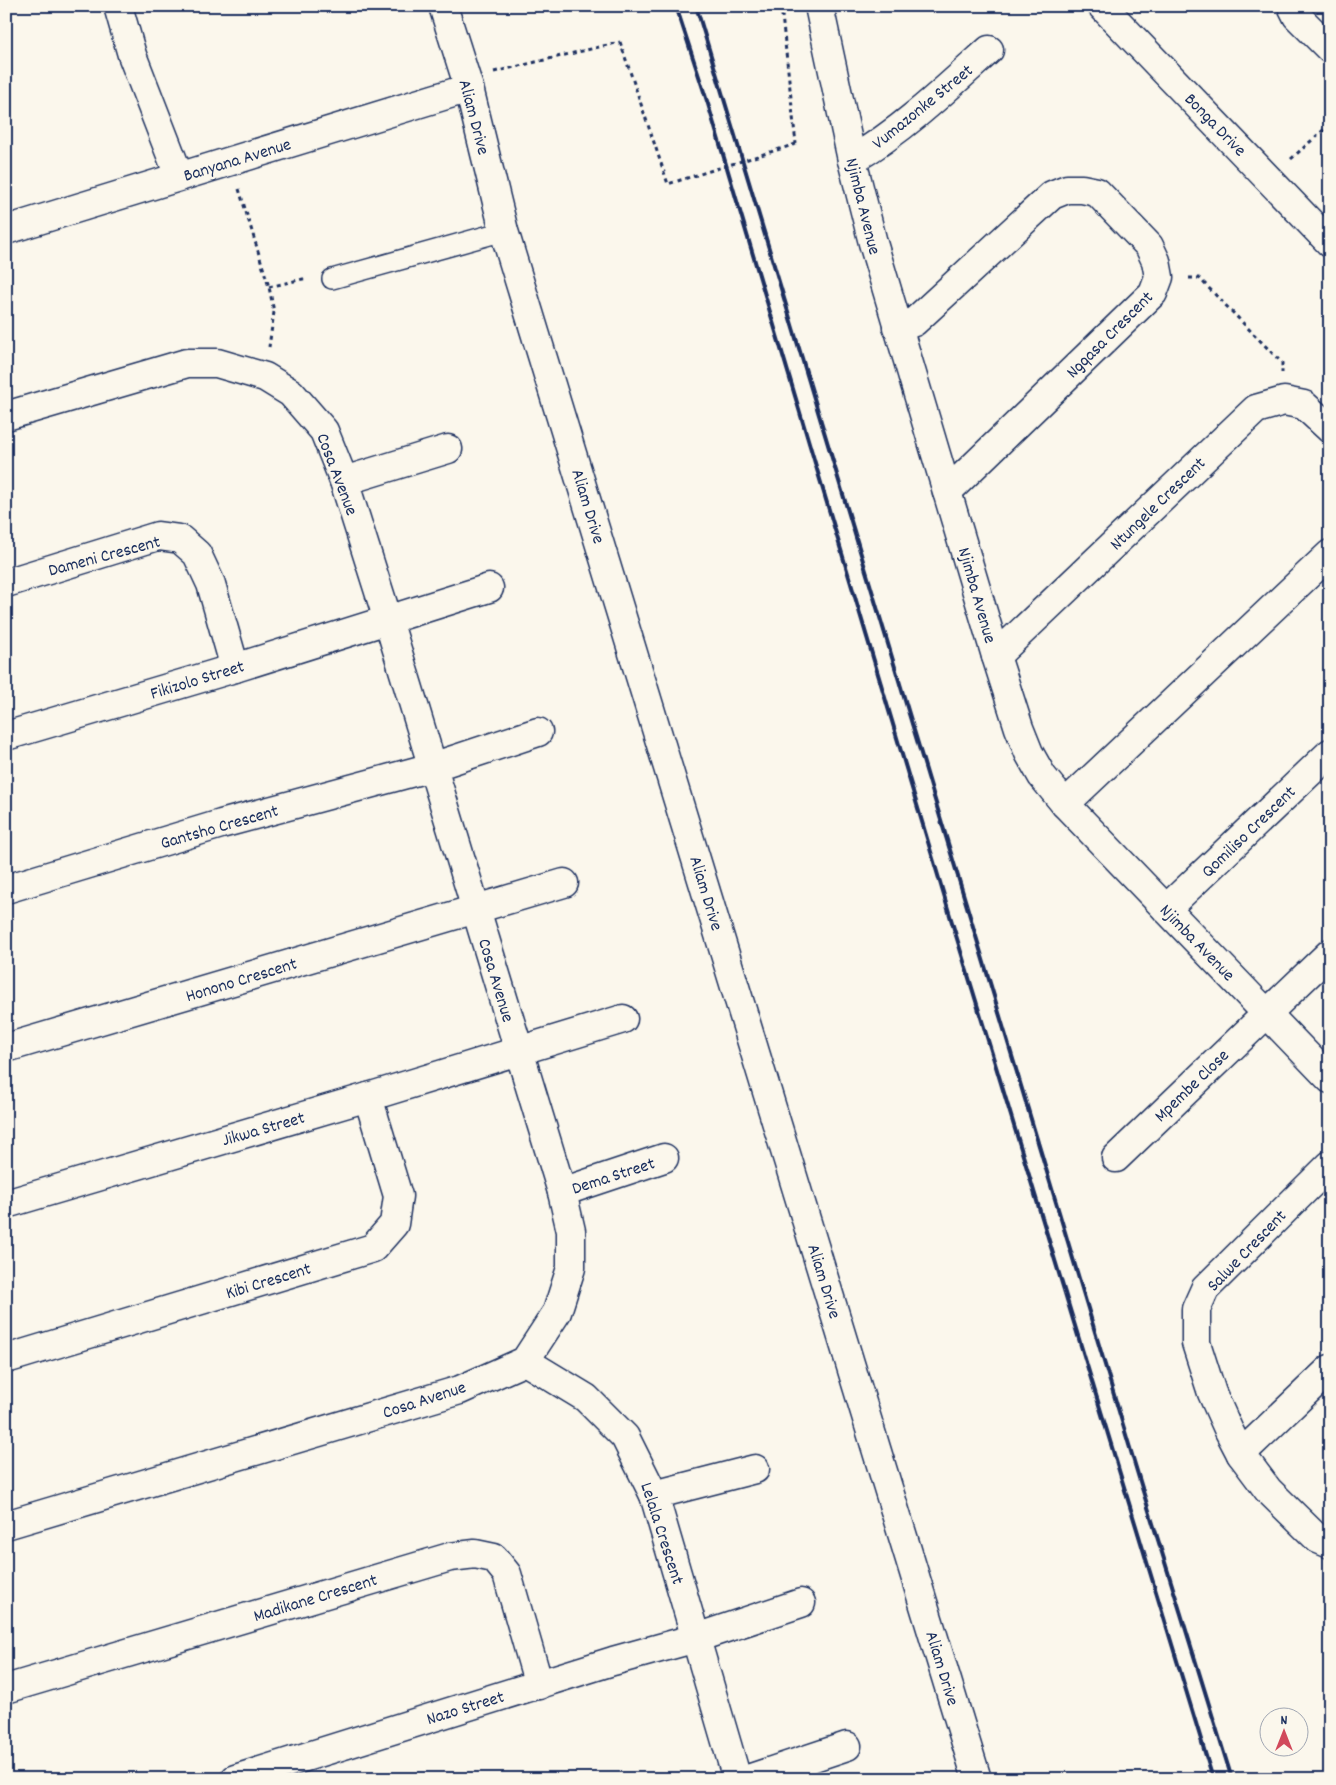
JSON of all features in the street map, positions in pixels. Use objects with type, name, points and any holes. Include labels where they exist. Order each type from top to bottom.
[{"type":"street","points":[[118,6],[132,55],[179,176]]},
{"type":"street","name":"Aliam Drive","points":[[443,6],[469,88],[504,231],[977,1779]]},
{"type":"street","name":"Njimba Avenue","points":[[819,6],[852,160],[873,243],[996,656],[1029,753],[1042,776],[1065,804],[1330,1078]]},
{"type":"street","name":"Bonga Drive","points":[[1102,6],[1330,242]]},
{"type":"street","points":[[1292,6],[1297,16],[1330,48]]},
{"type":"street","name":"Vumazonke Street","points":[[852,160],[879,144],[914,118],[989,50]]},
{"type":"street","name":"Banyana Avenue","points":[[6,230],[469,88]]},
{"type":"street","name":"Ngqasa Crescent","points":[[897,327],[914,322],[1052,195],[1067,188],[1082,188],[1097,192],[1149,246],[1156,261],[1159,277],[1154,293],[947,492]]},
{"type":"street","name":"Cosa Avenue","points":[[6,416],[187,363],[217,363],[265,377],[291,393],[324,431],[344,481],[388,620],[562,1192],[571,1231],[571,1268],[557,1312],[525,1361],[460,1390],[6,1525]]},
{"type":"street","points":[[1284,401],[1304,405],[1330,429]]},
{"type":"street","name":"Ntungele Crescent","points":[[996,656],[1256,409],[1284,401]]},
{"type":"street","points":[[344,481],[448,448]]},
{"type":"street","name":"Dameni Crescent","points":[[6,583],[158,536],[180,539],[197,554],[211,584],[235,668]]},
{"type":"street","points":[[1065,804],[1330,554]]},
{"type":"street","points":[[388,620],[489,588]]},
{"type":"street","name":"Fikizolo Street","points":[[6,736],[388,620]]},
{"type":"street","points":[[432,767],[538,732]]},
{"type":"street","name":"Qomiliso Crescent","points":[[1166,909],[1330,753]]},
{"type":"street","name":"Gantsho Crescent","points":[[6,889],[220,824],[432,767]]},
{"type":"street","points":[[475,909],[564,883]]},
{"type":"street","name":"Honono Crescent","points":[[6,1048],[475,909]]},
{"type":"street","points":[[1267,1013],[1330,953]]},
{"type":"street","name":"Mpembe Close","points":[[1116,1158],[1267,1013]]},
{"type":"street","points":[[519,1051],[623,1019]]},
{"type":"street","name":"Jikwa Street","points":[[6,1204],[519,1051]]},
{"type":"street","name":"Kibi Crescent","points":[[6,1359],[373,1248],[394,1224],[398,1196],[368,1097]]},
{"type":"street","name":"Dema Street","points":[[562,1192],[664,1158]]},
{"type":"street","name":"Salwe Crescent","points":[[1330,1165],[1205,1289],[1196,1309],[1196,1343],[1212,1393],[1241,1454],[1268,1490],[1318,1539],[1330,1544]]},
{"type":"street","name":"Lelala Crescent","points":[[525,1361],[586,1398],[619,1431],[625,1438],[654,1495],[737,1779]]},
{"type":"street","points":[[1241,1454],[1330,1369]]},
{"type":"street","points":[[654,1495],[755,1470]]},
{"type":"street","name":"Madikane Crescent","points":[[6,1689],[450,1557],[475,1554],[494,1558],[507,1574],[539,1685]]},
{"type":"street","points":[[696,1638],[801,1603]]},
{"type":"street","name":"Nazo Street","points":[[235,1779],[696,1638]]},
{"type":"street","points":[[748,1779],[847,1746]]},
{"type":"lane","points":[[332,279],[504,231]]},
{"type":"path","points":[[491,73],[620,42],[668,184],[796,144],[781,6]]},
{"type":"path","points":[[1270,179],[1330,124]]},
{"type":"path","points":[[230,161],[270,286],[274,312],[265,377]]},
{"type":"path","points":[[270,286],[316,276],[332,279]]},
{"type":"path","points":[[1159,277],[1199,278],[1282,363],[1284,401]]},
{"type":"railway","points":[[676,6],[708,104],[951,919],[1213,1779]]},
{"type":"railway","points":[[696,6],[1142,1488],[1232,1779]]}]
